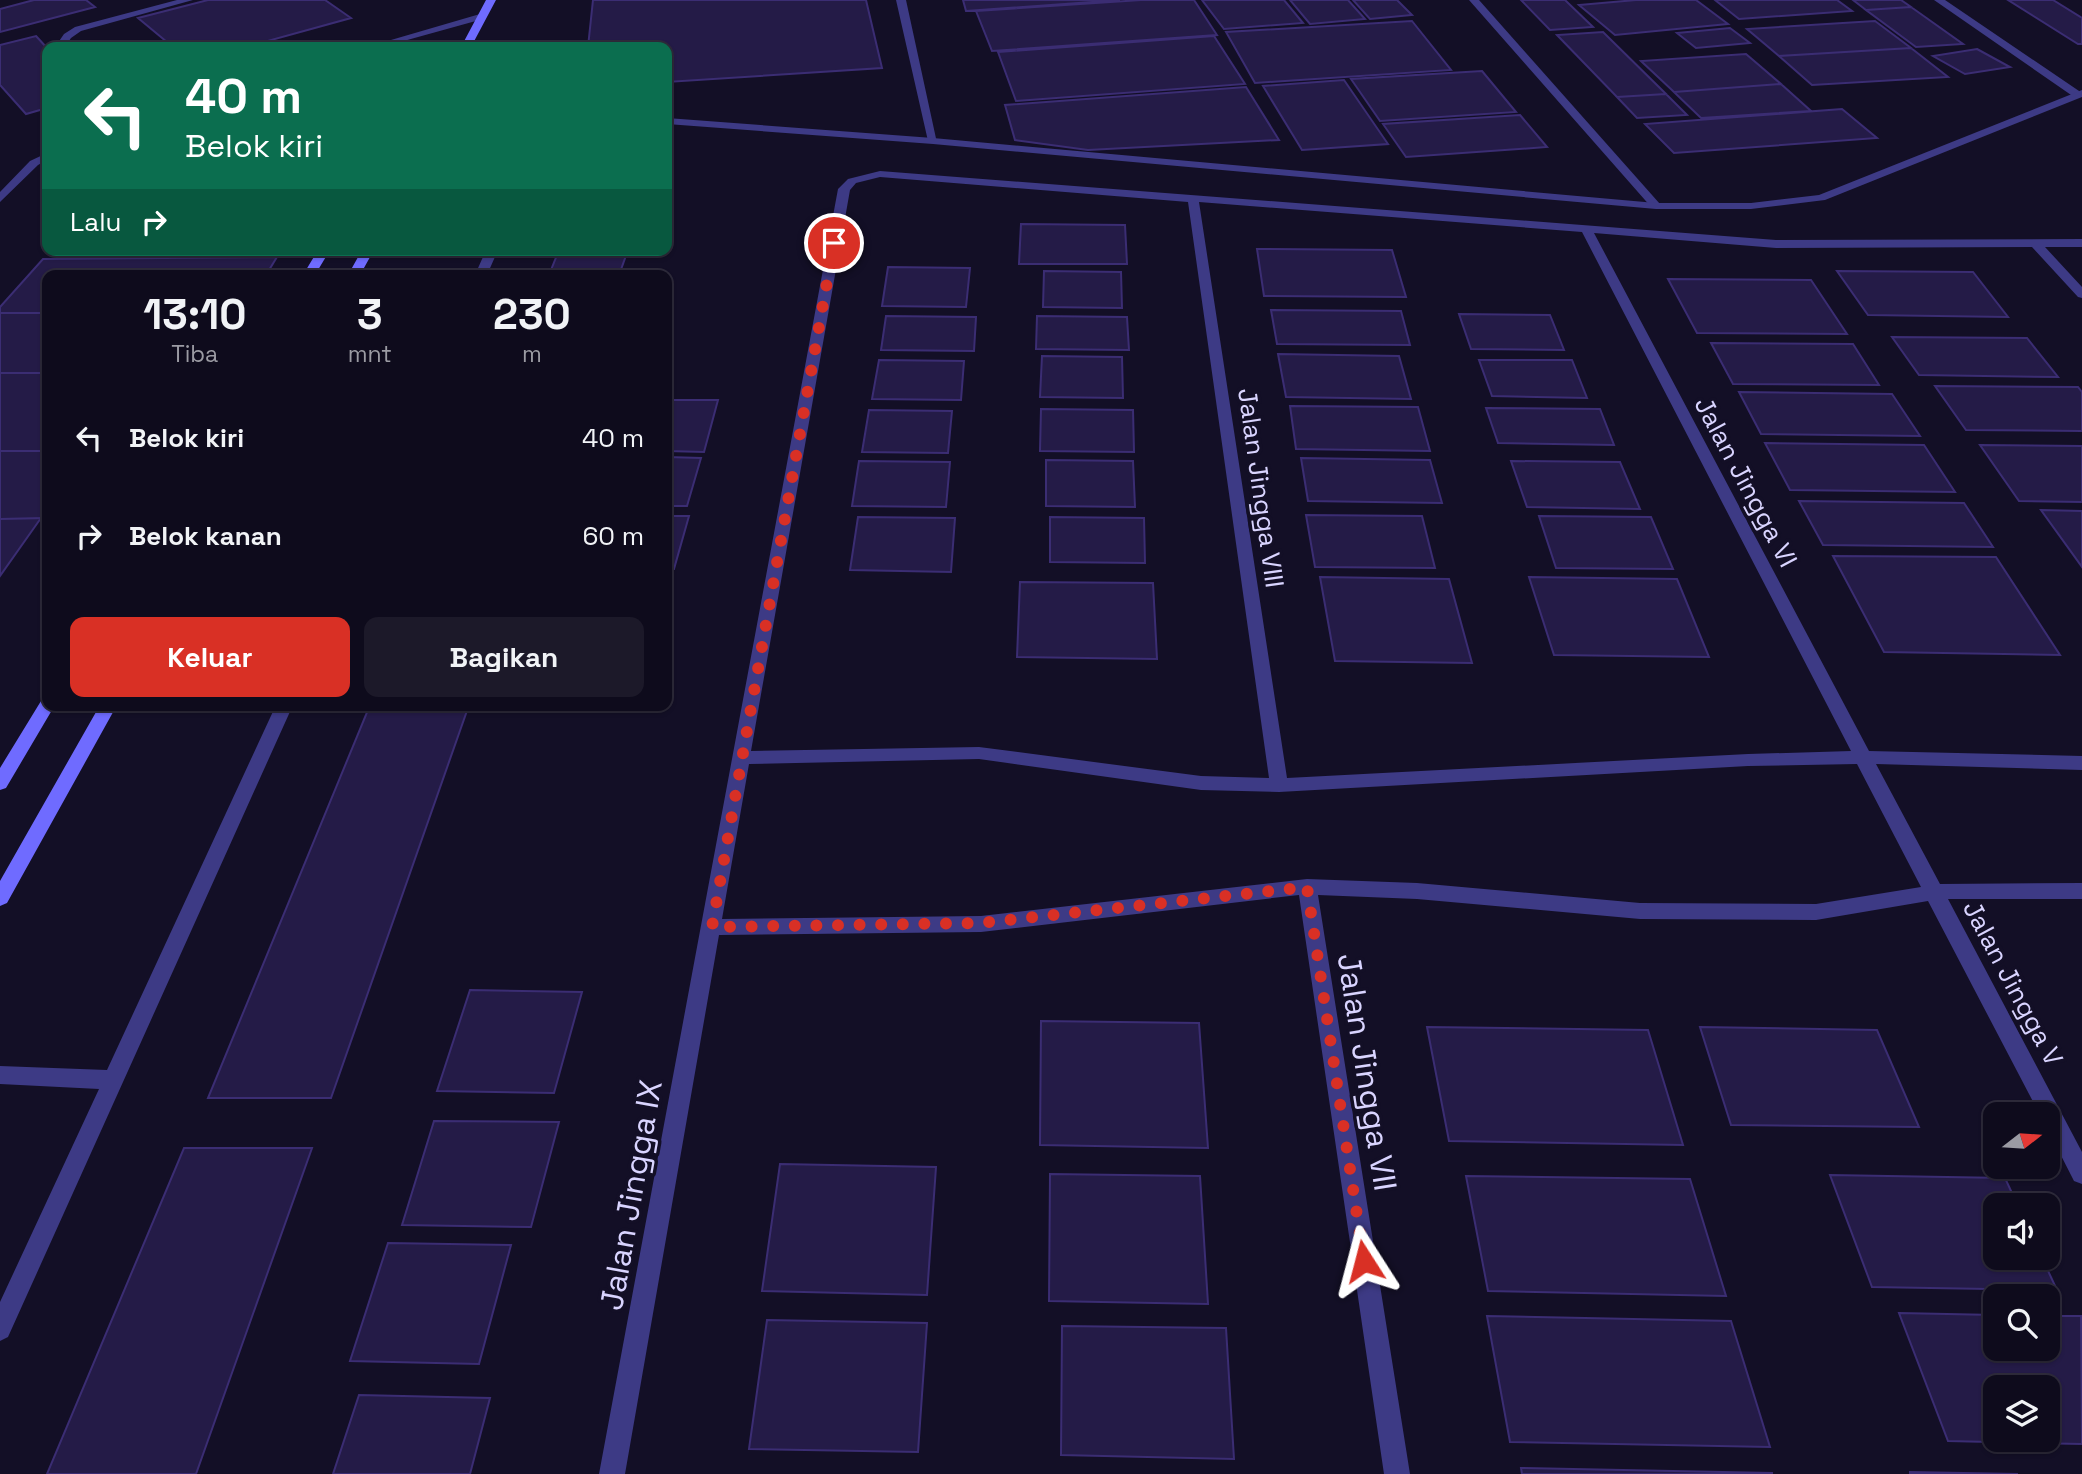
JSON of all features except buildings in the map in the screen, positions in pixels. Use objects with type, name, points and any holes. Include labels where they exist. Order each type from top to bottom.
[{"type":"main road","points":[[468,42],[491,0]]},
{"type":"main road","points":[[0,783],[43,711]]},
{"type":"main road","points":[[0,898],[106,711]]},
{"type":"street","points":[[63,42],[78,29],[187,0]]},
{"type":"street","points":[[901,0],[933,141]]},
{"type":"street","points":[[1474,0],[1656,206]]},
{"type":"street","points":[[1939,0],[2080,94]]},
{"type":"street","points":[[390,42],[480,17]]},
{"type":"street","points":[[672,121],[933,141],[1656,206],[1751,206],[1821,198],[2080,94]]},
{"type":"street","points":[[0,199],[34,163],[42,159]]},
{"type":"street","name":"Jalan Jingga IX","points":[[612,1474],[844,189],[852,181],[880,174],[1193,198]]},
{"type":"street","points":[[1193,198],[1776,244],[2082,243]]},
{"type":"street","name":"Jalan Jingga VIII","points":[[1193,198],[1279,785]]},
{"type":"street","name":"Jalan Jingga VI","points":[[1586,229],[1934,892]]},
{"type":"street","points":[[2035,243],[2082,294]]},
{"type":"street","points":[[0,1329],[282,711]]},
{"type":"street","points":[[742,758],[979,752],[1201,783],[1279,785],[1863,757],[2082,763]]},
{"type":"street","points":[[712,927],[981,923],[1307,887],[1418,891],[1640,911],[1816,912],[1934,892],[2082,891]]},
{"type":"street","name":"Jalan Jingga VII","points":[[1307,887],[1397,1474]]},
{"type":"street","name":"Jalan Jingga V","points":[[1934,892],[2082,1174]]},
{"type":"street","points":[[0,1075],[116,1080]]},
{"type":"route","points":[[834,243],[712,927],[981,923],[1307,887],[1364,1261]]}]
